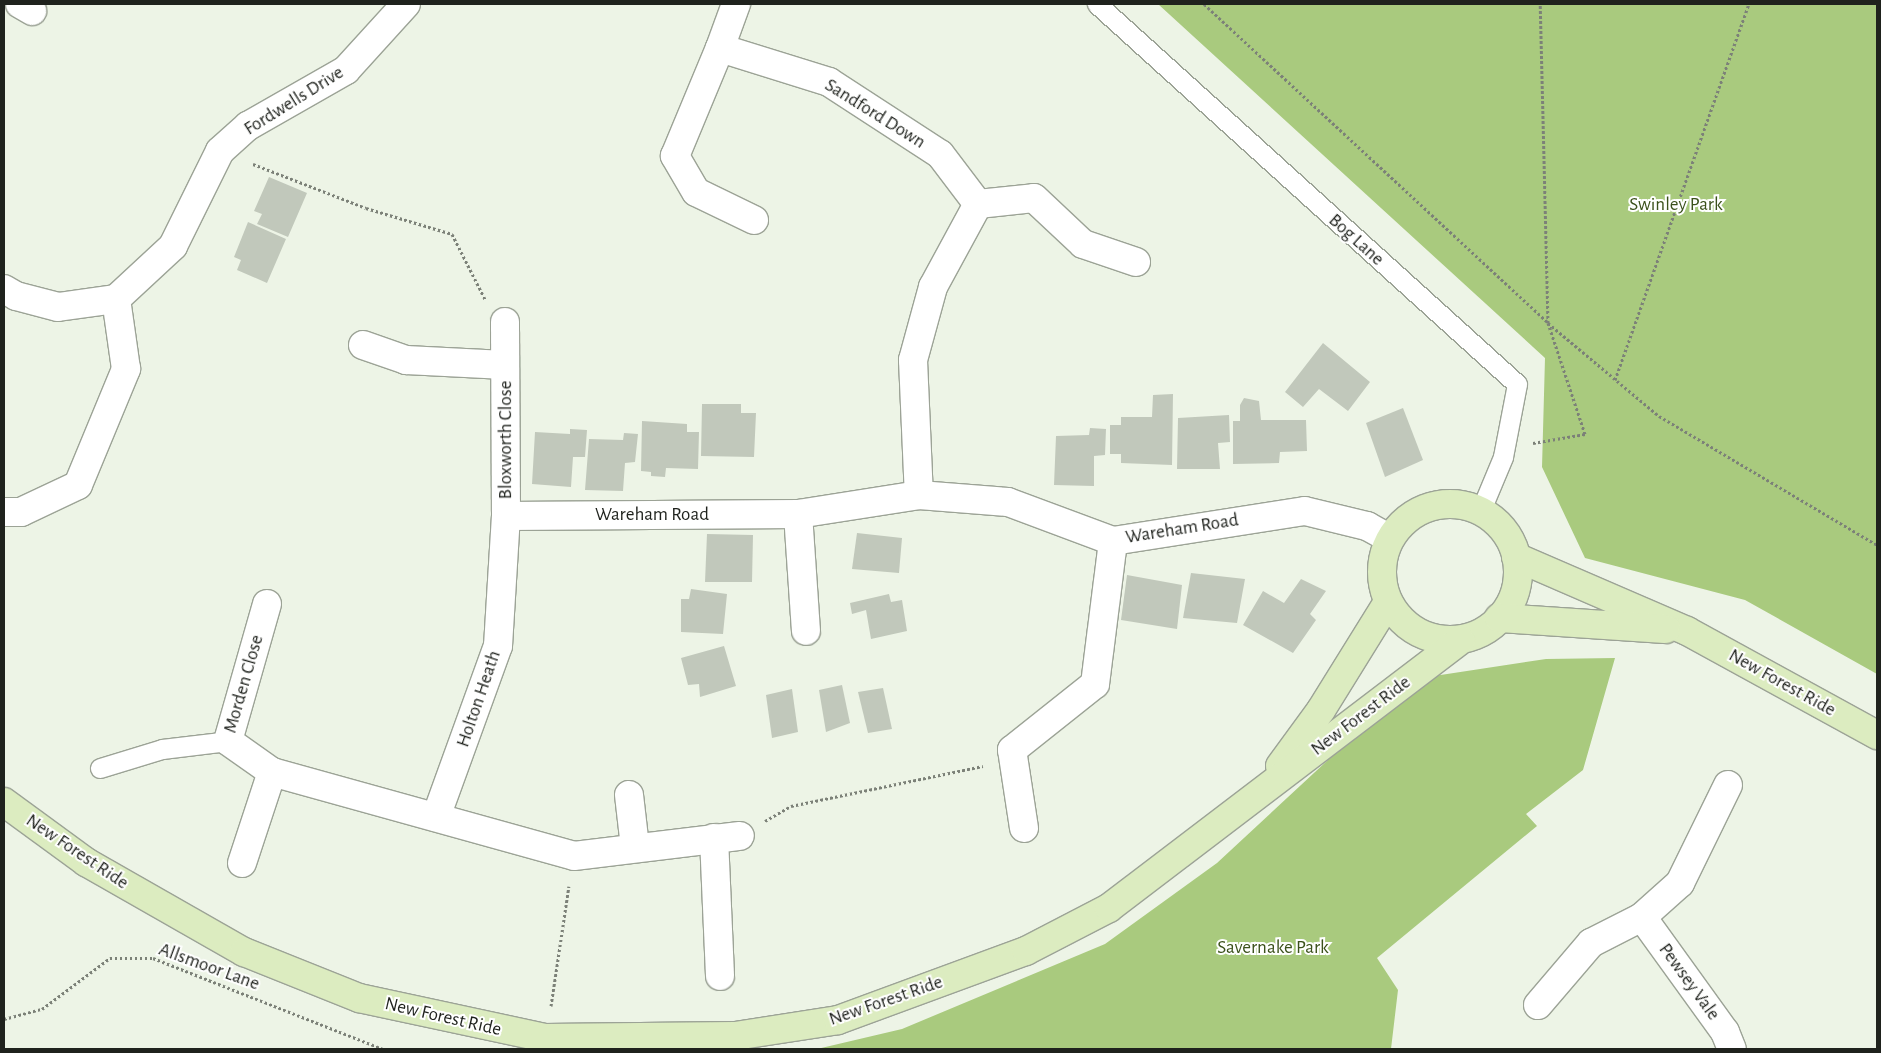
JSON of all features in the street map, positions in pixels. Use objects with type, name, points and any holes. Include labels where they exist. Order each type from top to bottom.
[{"type":"main road","name":"New Forest Ride","points":[[4,802],[86,862],[244,952],[359,998],[522,1034],[567,1040],[735,1036],[838,1020],[1026,950],[1109,908],[1461,640],[1484,632],[1500,618],[1510,604],[1517,581],[1516,557],[1507,535],[1491,518],[1480,512],[1450,504],[1427,508],[1406,520],[1390,538],[1381,578],[1388,602],[1398,618],[1417,633],[1461,640]]},
{"type":"main road","name":"New Forest Ride","points":[[1516,557],[1688,631],[1877,735]]},
{"type":"main road","name":"New Forest Ride","points":[[1261,791],[1321,710],[1388,602]]},
{"type":"main road","name":"New Forest Ride","points":[[1500,618],[1688,631]]},
{"type":"street","name":"Fordwells Drive","points":[[116,299],[174,246],[220,151],[248,126],[346,70],[406,4]]},
{"type":"street","points":[[736,4],[720,48],[675,156],[696,192],[754,220]]},
{"type":"street","name":"Sandford Down","points":[[720,48],[830,82],[940,154],[978,204]]},
{"type":"street","points":[[919,495],[913,360],[932,287],[978,204],[1034,198],[1082,244],[1136,262]]},
{"type":"street","points":[[4,289],[16,296],[58,307],[116,299],[126,369],[78,485],[20,512],[4,512]]},
{"type":"street","name":"Bloxworth Close","points":[[505,322],[506,516]]},
{"type":"street","name":"Bloxworth Close","points":[[363,345],[406,360],[505,365]]},
{"type":"street","name":"Wareham Road","points":[[506,516],[798,514],[919,495],[1008,502],[1113,541],[1305,511],[1367,526],[1390,538]]},
{"type":"street","points":[[798,514],[806,631]]},
{"type":"street","name":"Holton Heath","points":[[436,817],[498,646],[506,516]]},
{"type":"street","points":[[1024,828],[1012,750],[1095,684],[1113,541]]},
{"type":"street","name":"Morden Close","points":[[267,604],[228,741],[272,772],[574,856]]},
{"type":"street","points":[[242,863],[272,772]]},
{"type":"street","points":[[1538,1005],[1591,943],[1642,917],[1680,883],[1728,785]]},
{"type":"street","points":[[629,795],[635,848]]},
{"type":"street","points":[[574,856],[727,837],[720,976]]},
{"type":"street","name":"Pewsey Vale","points":[[1642,917],[1725,1032],[1732,1049]]},
{"type":"lane","name":"Bog Lane","points":[[1097,4],[1517,384],[1503,457],[1480,512]]},
{"type":"lane","points":[[100,768],[162,749],[228,741]]},
{"type":"path","points":[[1204,4],[1548,323],[1615,380],[1660,416],[1877,546]]},
{"type":"path","points":[[1503,457],[1542,439],[1585,434],[1548,323],[1540,4]]},
{"type":"path","points":[[1615,380],[1749,4]]},
{"type":"path","points":[[220,151],[366,208],[452,234],[489,307],[505,322]]},
{"type":"path","points":[[727,837],[791,806],[979,768],[1012,750]]},
{"type":"path","points":[[550,1010],[574,856]]},
{"type":"path","name":"Allsmoor Lane","points":[[4,1020],[42,1009],[110,958],[153,958],[383,1049]]},
{"type":"green space","name":"Swinley Park","points":[[1158,4],[1877,4],[1877,674],[1745,600],[1585,558],[1542,467],[1545,358]]},
{"type":"green space","name":"Savernake Park","points":[[1615,658],[1583,770],[1526,814],[1537,826],[1377,958],[1398,990],[1391,1049],[817,1049],[902,1029],[1105,944],[1217,863],[1370,721],[1434,676],[1546,659]]},
{"type":"building","points":[[269,177],[307,193],[288,237],[257,224],[262,214],[254,211]]},
{"type":"building","points":[[248,222],[286,239],[267,283],[237,270],[241,260],[234,257]]},
{"type":"building","points":[[1323,343],[1370,382],[1348,411],[1319,389],[1303,407],[1285,392]]},
{"type":"building","points":[[1173,394],[1172,465],[1121,463],[1121,454],[1110,454],[1110,425],[1121,425],[1121,417],[1152,417],[1153,395]]},
{"type":"building","points":[[1244,398],[1259,401],[1261,420],[1306,420],[1307,451],[1280,452],[1279,463],[1233,464],[1233,421],[1240,421],[1240,405]]},
{"type":"building","points":[[702,404],[741,404],[741,413],[756,413],[754,457],[701,456]]},
{"type":"building","points":[[1403,408],[1423,460],[1385,477],[1366,423]]},
{"type":"building","points":[[1229,415],[1230,442],[1218,443],[1220,469],[1177,469],[1178,418]]},
{"type":"building","points":[[642,421],[687,424],[687,432],[699,432],[698,469],[666,468],[665,477],[651,476],[651,472],[641,471]]},
{"type":"building","points":[[1090,428],[1106,429],[1105,455],[1094,456],[1094,486],[1054,485],[1056,436],[1089,435]]},
{"type":"building","points":[[570,429],[587,430],[585,457],[573,457],[571,487],[532,484],[535,432],[570,434]]},
{"type":"building","points":[[624,433],[638,434],[635,462],[625,463],[623,491],[585,490],[589,439],[623,440]]},
{"type":"building","points":[[857,533],[902,538],[899,573],[852,569]]},
{"type":"building","points":[[707,534],[753,535],[752,582],[705,582]]},
{"type":"building","points":[[1191,573],[1245,579],[1237,623],[1183,618]]},
{"type":"building","points":[[1127,575],[1182,585],[1177,629],[1121,620]]},
{"type":"building","points":[[1301,579],[1326,591],[1310,614],[1316,620],[1293,653],[1243,625],[1263,591],[1284,603]]},
{"type":"building","points":[[691,589],[727,594],[723,634],[681,632],[681,599],[689,599]]},
{"type":"building","points":[[889,594],[891,602],[902,600],[907,631],[871,639],[866,610],[852,614],[850,603]]},
{"type":"building","points":[[724,646],[736,686],[700,697],[699,684],[688,685],[681,658]]},
{"type":"building","points":[[842,685],[850,723],[826,732],[819,690]]},
{"type":"building","points":[[883,688],[892,729],[868,733],[858,692]]},
{"type":"building","points":[[792,689],[798,732],[772,738],[766,695]]}]
